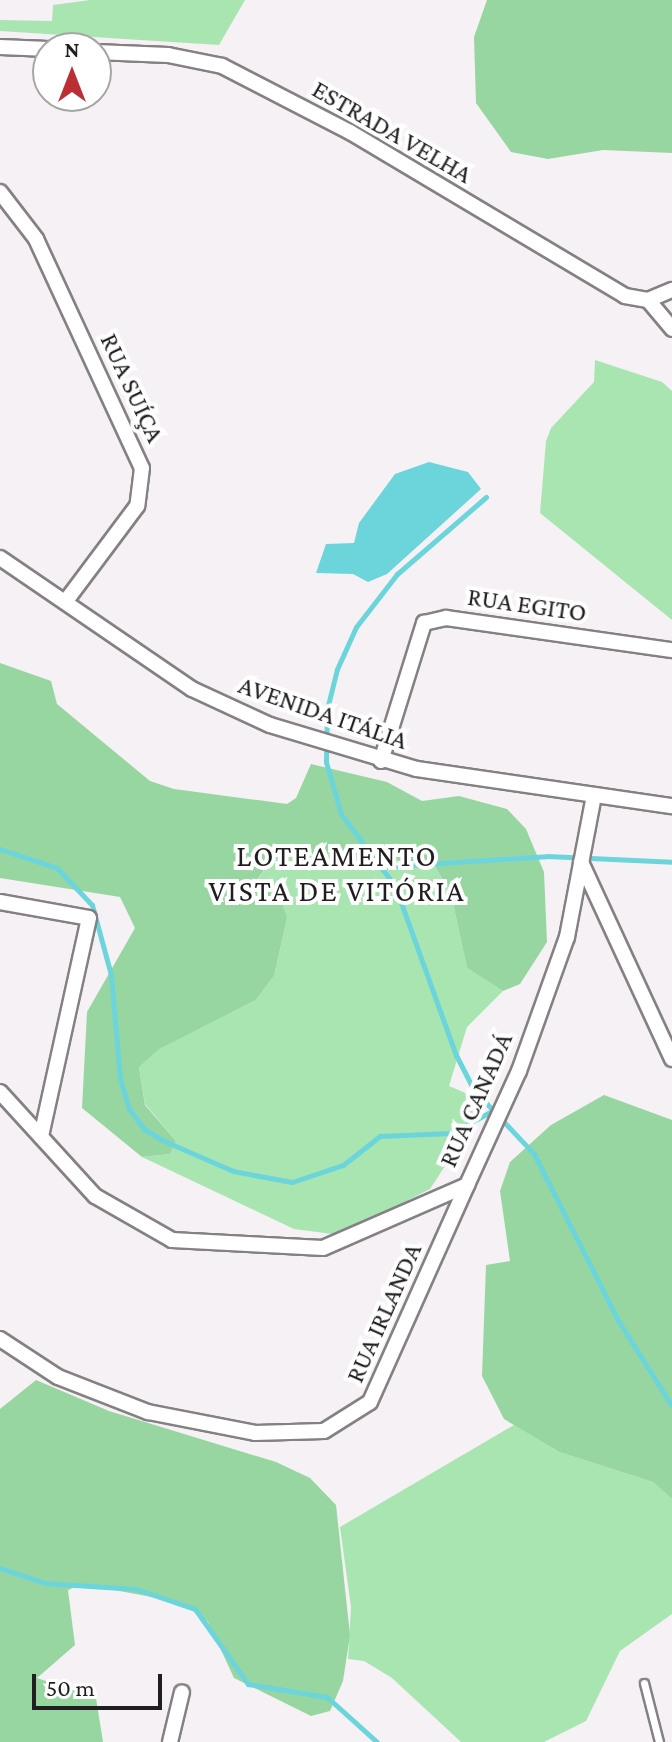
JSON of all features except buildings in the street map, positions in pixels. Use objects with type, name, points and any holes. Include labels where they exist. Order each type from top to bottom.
[{"type":"street","points":[[0,47],[32,48]]},
{"type":"street","name":"ESTRADA VELHA","points":[[112,53],[168,55],[222,66],[350,132],[605,285],[648,300]]},
{"type":"street","name":"RUA SUÍÇA","points":[[0,192],[36,239],[142,468],[137,506],[66,601]]},
{"type":"street","points":[[672,290],[648,300],[672,329]]},
{"type":"street","name":"AVENIDA ITÁLIA","points":[[0,558],[217,703],[381,761],[672,806]]},
{"type":"street","name":"RUA EGITO","points":[[381,761],[424,623],[446,618],[672,650]]},
{"type":"street","name":"RUA CANADÁ","points":[[0,1092],[95,1196],[172,1240],[323,1248],[467,1185],[519,1071],[562,952],[594,796]]},
{"type":"street","points":[[581,862],[672,1059]]},
{"type":"street","points":[[0,902],[89,918],[41,1137]]},
{"type":"street","name":"RUA IRLANDA","points":[[0,1339],[58,1377],[148,1412],[255,1433],[324,1431],[370,1402],[467,1185]]},
{"type":"street","points":[[170,1742],[182,1692]]},
{"type":"lane","points":[[644,1683],[659,1742]]},
{"type":"green space","points":[[90,0],[245,0],[219,45],[112,38],[112,32],[0,31],[0,20],[52,21],[53,5]]},
{"type":"green space","points":[[487,0],[672,0],[672,153],[603,150],[548,159],[511,152],[476,103],[474,37]]},
{"type":"green space","points":[[595,360],[662,382],[672,391],[672,620],[540,513],[546,441],[551,428],[594,382]]},
{"type":"green space","points":[[0,663],[51,681],[57,704],[150,781],[174,789],[287,804],[296,798],[311,764],[387,782],[422,801],[459,796],[507,809],[526,829],[544,872],[547,942],[520,984],[503,991],[467,968],[451,894],[433,863],[336,854],[296,854],[270,861],[255,883],[281,900],[287,918],[274,976],[256,1000],[159,1049],[139,1067],[145,1105],[176,1141],[170,1154],[142,1157],[82,1108],[87,1012],[135,928],[120,897],[0,878]]},
{"type":"green space","points":[[296,854],[388,856],[433,863],[451,894],[467,968],[503,991],[467,1027],[449,1086],[487,1102],[430,1189],[340,1235],[294,1229],[142,1157],[170,1154],[176,1141],[145,1104],[139,1067],[158,1049],[256,1000],[274,976],[287,918],[255,884],[270,861]]},
{"type":"green space","points":[[604,1095],[672,1120],[672,1499],[653,1482],[559,1452],[504,1419],[482,1376],[486,1265],[510,1261],[500,1191],[510,1162],[551,1125]]},
{"type":"green space","points":[[36,1380],[109,1411],[276,1462],[310,1478],[336,1505],[350,1635],[343,1681],[330,1711],[311,1716],[234,1678],[208,1622],[184,1603],[82,1584],[68,1590],[75,1645],[37,1678],[96,1698],[103,1742],[0,1742],[0,1409]]},
{"type":"green space","points":[[514,1425],[559,1452],[653,1482],[672,1499],[672,1614],[620,1651],[586,1721],[544,1742],[461,1742],[392,1678],[364,1661],[348,1659],[351,1607],[340,1527]]},
{"type":"water","points":[[429,462],[468,472],[481,489],[387,574],[368,582],[353,574],[316,573],[326,544],[354,543],[359,523],[395,474]]},
{"type":"waterway","points":[[486,497],[397,574],[356,627],[337,669],[327,709],[326,762],[341,814],[395,886],[456,1055],[474,1090],[534,1154],[619,1322],[672,1406]]},
{"type":"waterway","points":[[0,849],[57,868],[92,905],[111,975],[120,1078],[129,1109],[144,1129],[162,1140],[233,1171],[292,1182],[343,1165],[380,1136],[451,1133],[492,1111]]},
{"type":"waterway","points":[[379,867],[547,856],[672,862]]},
{"type":"waterway","points":[[0,1568],[45,1583],[136,1589],[195,1609],[248,1684],[327,1697],[377,1742]]},
{"type":"district","name":"LOTEAMENTO VISTA DE VITÓRIA","points":[[337,873]]}]
